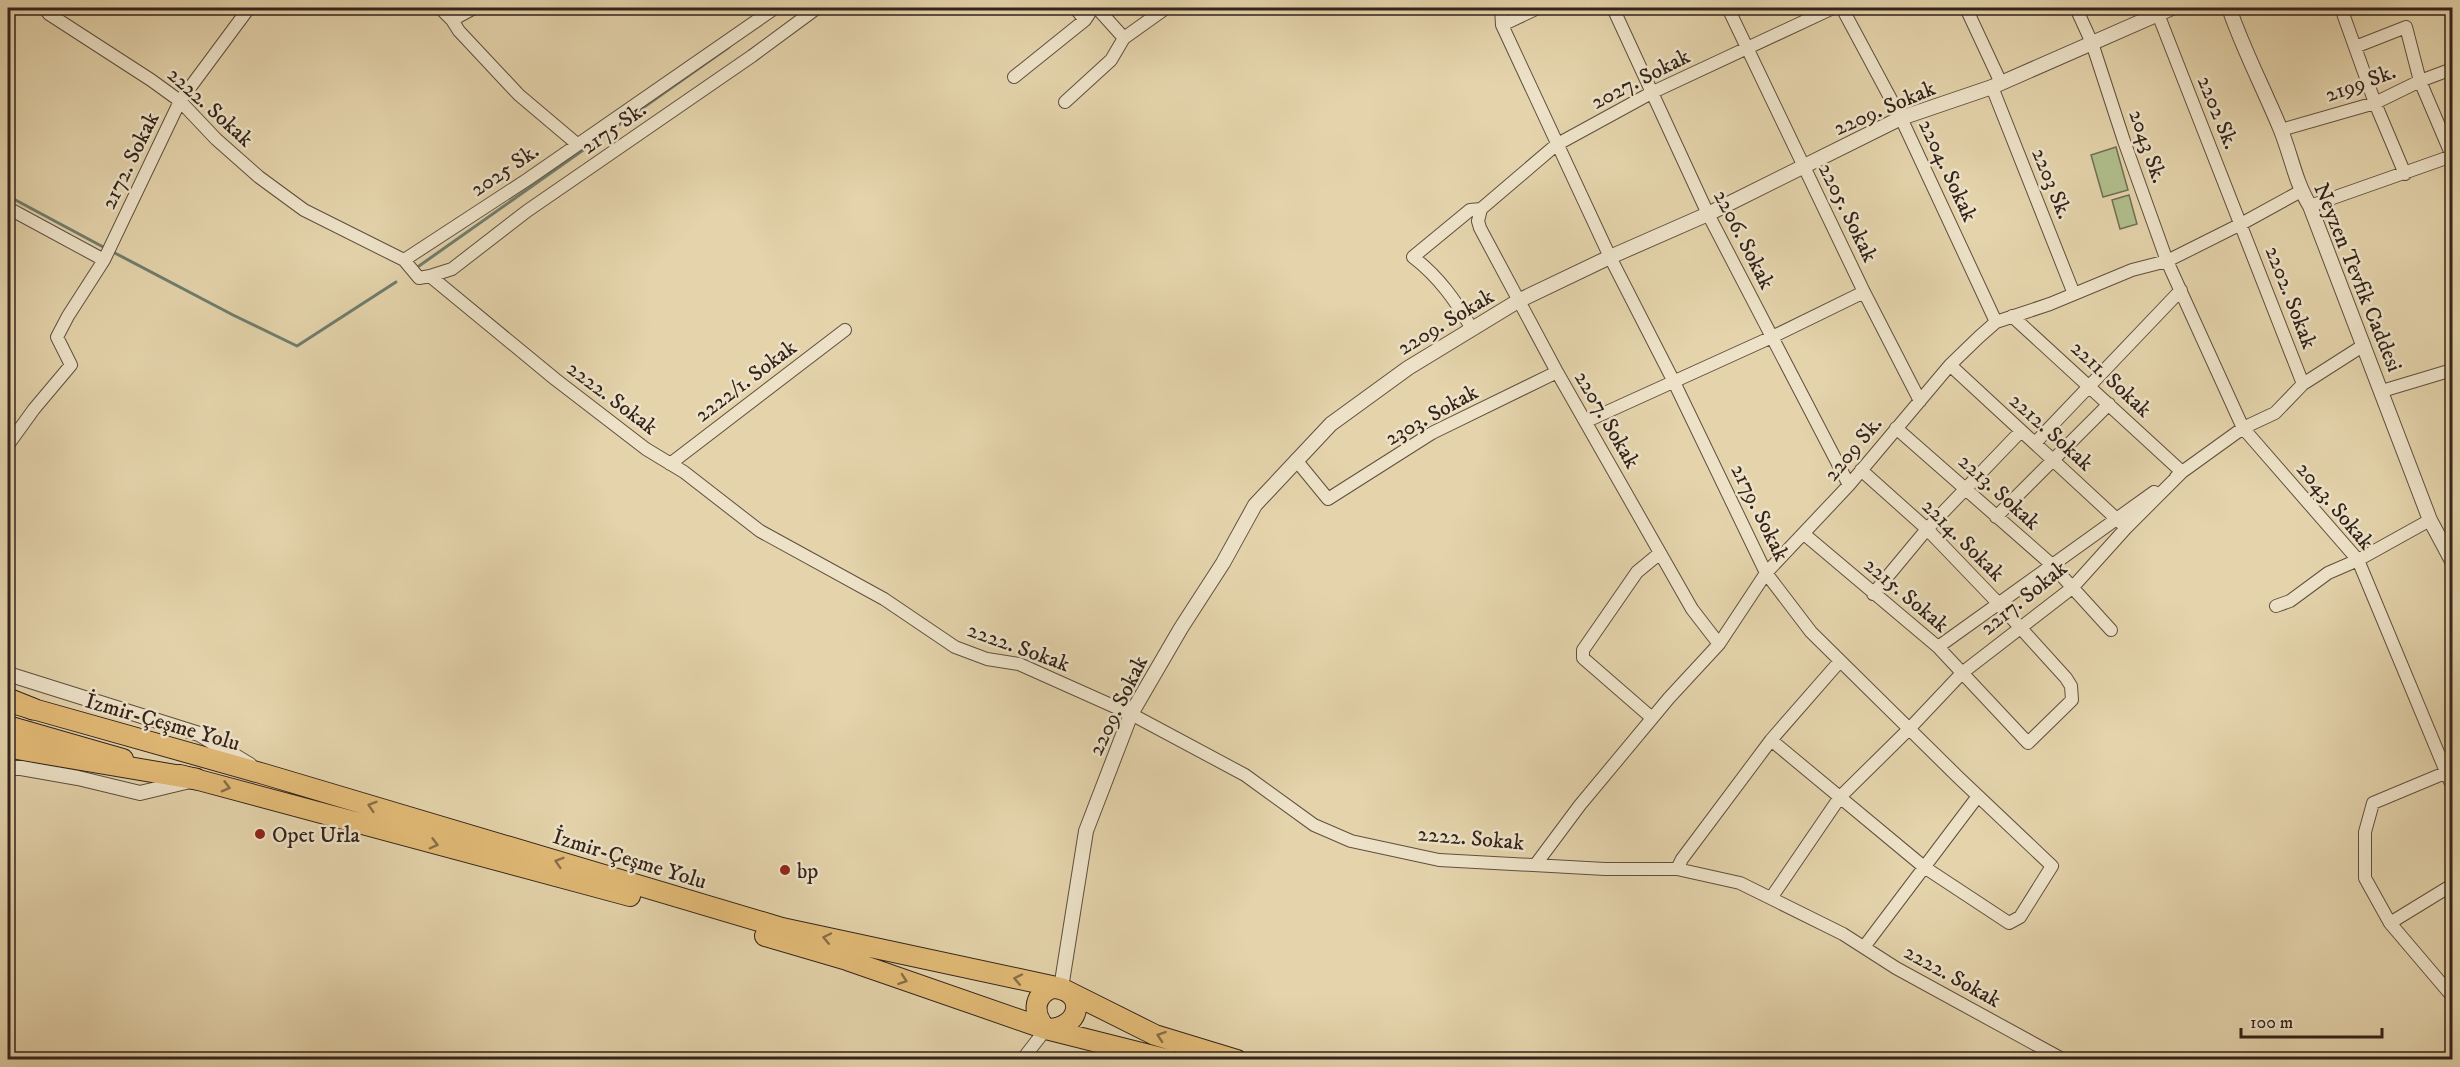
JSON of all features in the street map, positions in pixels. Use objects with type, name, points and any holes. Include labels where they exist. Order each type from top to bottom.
[{"type":"highway","points":[[8,700],[33,709]]},
{"type":"highway","name":"İzmir-Çeşme Yolu","points":[[33,709],[264,774],[782,928],[1061,988],[1155,1035],[1237,1059]]},
{"type":"highway","name":"İzmir-Çeşme Yolu","points":[[8,726],[626,895],[846,960],[1046,1029],[1169,1059]]},
{"type":"highway","points":[[8,747],[196,779]]},
{"type":"highway","points":[[1061,988],[1074,999],[1076,1012],[1064,1026],[1058,1029],[1046,1029],[1036,1014],[1037,1001],[1046,990],[1061,988]]},
{"type":"street","name":"2222. Sokak","points":[[44,8],[49,14],[152,80],[180,101],[216,139],[251,170],[304,210],[404,260],[419,278],[430,276],[555,379],[646,449],[684,472],[760,531],[884,599],[955,647],[987,659],[1019,664],[1131,714],[1245,775],[1314,825],[1351,841],[1439,860],[1605,869],[1677,870],[1740,883],[1843,934],[1896,968],[2064,1059]]},
{"type":"street","name":"2172. Sokak","points":[[8,445],[34,409],[71,365],[57,337],[68,315],[104,260],[180,101],[249,8]]},
{"type":"street","points":[[440,8],[519,95],[577,144]]},
{"type":"street","points":[[452,20],[474,8]]},
{"type":"street","name":"2025 Sk.","points":[[404,260],[775,8]]},
{"type":"street","name":"2175 Sk.","points":[[430,276],[452,269],[527,211],[752,56],[817,8]]},
{"type":"street","points":[[1075,8],[1085,20]]},
{"type":"street","points":[[1014,77],[1085,20],[1094,8],[1124,38]]},
{"type":"street","points":[[1065,102],[1111,60],[1124,38],[1166,8]]},
{"type":"street","points":[[1502,8],[1502,25],[1538,8]]},
{"type":"street","name":"2206. Sokak","points":[[1613,8],[1708,214],[1849,485]]},
{"type":"street","name":"2205. Sokak","points":[[1728,8],[1864,292],[1920,401]]},
{"type":"street","name":"2027. Sokak","points":[[1472,329],[1449,292],[1413,257],[1470,210],[1481,209],[1556,145],[1653,93],[1833,8]]},
{"type":"street","name":"2204. Sokak","points":[[1842,8],[1901,118],[1996,322]]},
{"type":"street","name":"2203 Sk.","points":[[1966,8],[2074,294]]},
{"type":"street","points":[[2076,8],[2092,43]]},
{"type":"street","name":"2209. Sokak","points":[[1061,988],[1086,831],[1131,714],[1181,628],[1223,563],[1255,505],[1330,424],[1350,407],[1408,368],[1518,302],[1610,257],[1708,214],[1901,118],[1997,85],[2172,8]]},
{"type":"street","name":"Neyzen Tevfik Caddesi","points":[[2229,8],[2241,43],[2281,130],[2301,191],[2310,206],[2430,520],[2452,561]]},
{"type":"street","points":[[2341,8],[2375,103],[2405,174]]},
{"type":"street","name":"2202 Sk.","points":[[2158,14],[2241,224]]},
{"type":"street","name":"2179. Sokak","points":[[1502,25],[1556,145],[1766,573],[1811,632],[2052,866],[2020,917],[2009,923],[1924,867]]},
{"type":"street","points":[[2310,206],[2452,156],[2420,81],[2406,27],[2355,47]]},
{"type":"street","name":"2043 Sk.","points":[[2092,43],[2124,141],[2168,261]]},
{"type":"street","name":"2199 Sk.","points":[[2281,130],[2375,103],[2420,81],[2452,69]]},
{"type":"street","name":"2209 Sk.","points":[[1536,864],[1580,805],[1652,718],[1719,644],[1766,573],[1849,485],[1950,365],[1996,322],[2132,270],[2168,261],[2301,191]]},
{"type":"street","points":[[8,208],[104,260]]},
{"type":"street","name":"2207. Sokak","points":[[1481,209],[1478,221],[1480,228],[1518,302],[1692,609],[1719,644]]},
{"type":"street","name":"2202. Sokak","points":[[2241,224],[2303,384]]},
{"type":"street","name":"2043. Sokak","points":[[2168,261],[2243,428],[2358,560],[2450,771],[2452,786]]},
{"type":"street","points":[[2035,443],[2181,290]]},
{"type":"street","points":[[1587,422],[1864,292]]},
{"type":"street","name":"2211. Sokak","points":[[2012,316],[2182,472]]},
{"type":"street","name":"2222/1. Sokak","points":[[670,464],[845,330]]},
{"type":"street","name":"2217. Sokak","points":[[1771,898],[1840,796],[1910,728],[1962,673],[2072,588],[2122,523],[2182,472],[2243,428],[2275,413],[2303,384],[2364,345]]},
{"type":"street","name":"2212. Sokak","points":[[1950,365],[2122,523]]},
{"type":"street","points":[[2382,391],[2452,370]]},
{"type":"street","name":"2303. Sokak","points":[[1296,460],[1328,499],[1432,433],[1557,372]]},
{"type":"street","points":[[1996,517],[2109,404]]},
{"type":"street","name":"2213. Sokak","points":[[1896,428],[2051,564],[2111,630]]},
{"type":"street","points":[[1873,594],[1927,530],[2021,431]]},
{"type":"street","name":"2214. Sokak","points":[[1861,470],[1927,530],[1998,603],[2071,686],[2072,700],[2028,743]]},
{"type":"street","points":[[2276,606],[2290,601],[2328,573],[2358,560],[2430,520]]},
{"type":"street","points":[[1938,646],[2051,564],[2122,523]]},
{"type":"street","name":"2215. Sokak","points":[[1804,534],[1938,646],[2028,743]]},
{"type":"street","points":[[1652,718],[1583,658],[1583,650],[1636,572],[1660,553]]},
{"type":"street","points":[[1677,870],[1682,859],[1771,740],[1840,661]]},
{"type":"street","points":[[8,674],[199,734],[264,774]]},
{"type":"street","points":[[1771,740],[1924,867]]},
{"type":"street","points":[[8,768],[21,768],[78,778],[140,793],[196,779]]},
{"type":"street","points":[[2450,771],[2373,803],[2365,832],[2365,878],[2390,923],[2452,996]]},
{"type":"street","points":[[1864,947],[1978,796]]},
{"type":"street","points":[[2390,923],[2452,885]]},
{"type":"street","points":[[1022,1059],[1046,1029]]},
{"type":"green space","points":[[2116,147],[2128,190],[2103,197],[2091,155]]},
{"type":"green space","points":[[2129,195],[2137,224],[2120,229],[2112,200]]},
{"type":"waterway","points":[[419,266],[729,47]]},
{"type":"waterway","points":[[8,196],[107,249]]},
{"type":"waterway","points":[[113,252],[297,346],[396,282]]},
{"type":"place","name":"Opet Urla","points":[[260,834]]},
{"type":"place","name":"bp","points":[[785,870]]}]
